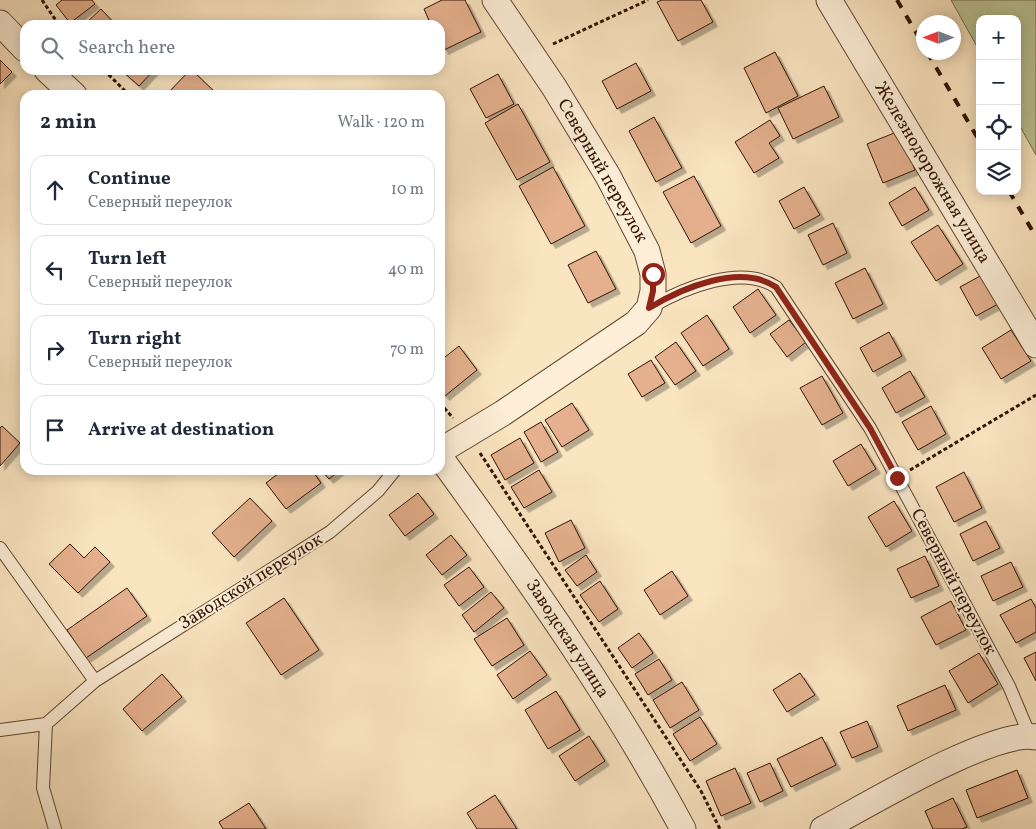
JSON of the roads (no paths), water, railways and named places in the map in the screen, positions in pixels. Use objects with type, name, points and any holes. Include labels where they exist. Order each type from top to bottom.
[{"type":"street","name":"Северный переулок","points":[[495,0],[532,54],[608,176],[647,251],[653,274],[653,291],[649,308]]},
{"type":"street","name":"Железнодорожная улица","points":[[829,0],[1036,345]]},
{"type":"street","points":[[0,23],[20,44]]},
{"type":"street","points":[[52,75],[69,90]]},
{"type":"street","points":[[445,447],[611,341],[636,323],[649,308]]},
{"type":"street","name":"Заводская улица","points":[[445,464],[548,606],[653,773],[683,829]]},
{"type":"street","points":[[823,829],[971,751],[1000,742],[1033,737]]},
{"type":"lane","name":"Северный переулок","points":[[649,308],[677,292],[729,279],[766,281],[776,287],[870,428],[1009,686],[1033,737]]},
{"type":"lane","name":"Заводской переулок","points":[[46,724],[95,681],[330,532],[378,490],[391,475]]},
{"type":"lane","points":[[0,548],[95,681]]},
{"type":"lane","points":[[0,730],[46,724],[43,788],[56,829]]},
{"type":"railway","points":[[897,0],[916,32]]},
{"type":"railway","points":[[932,60],[976,135]]},
{"type":"railway","points":[[1011,195],[1036,237]]}]
